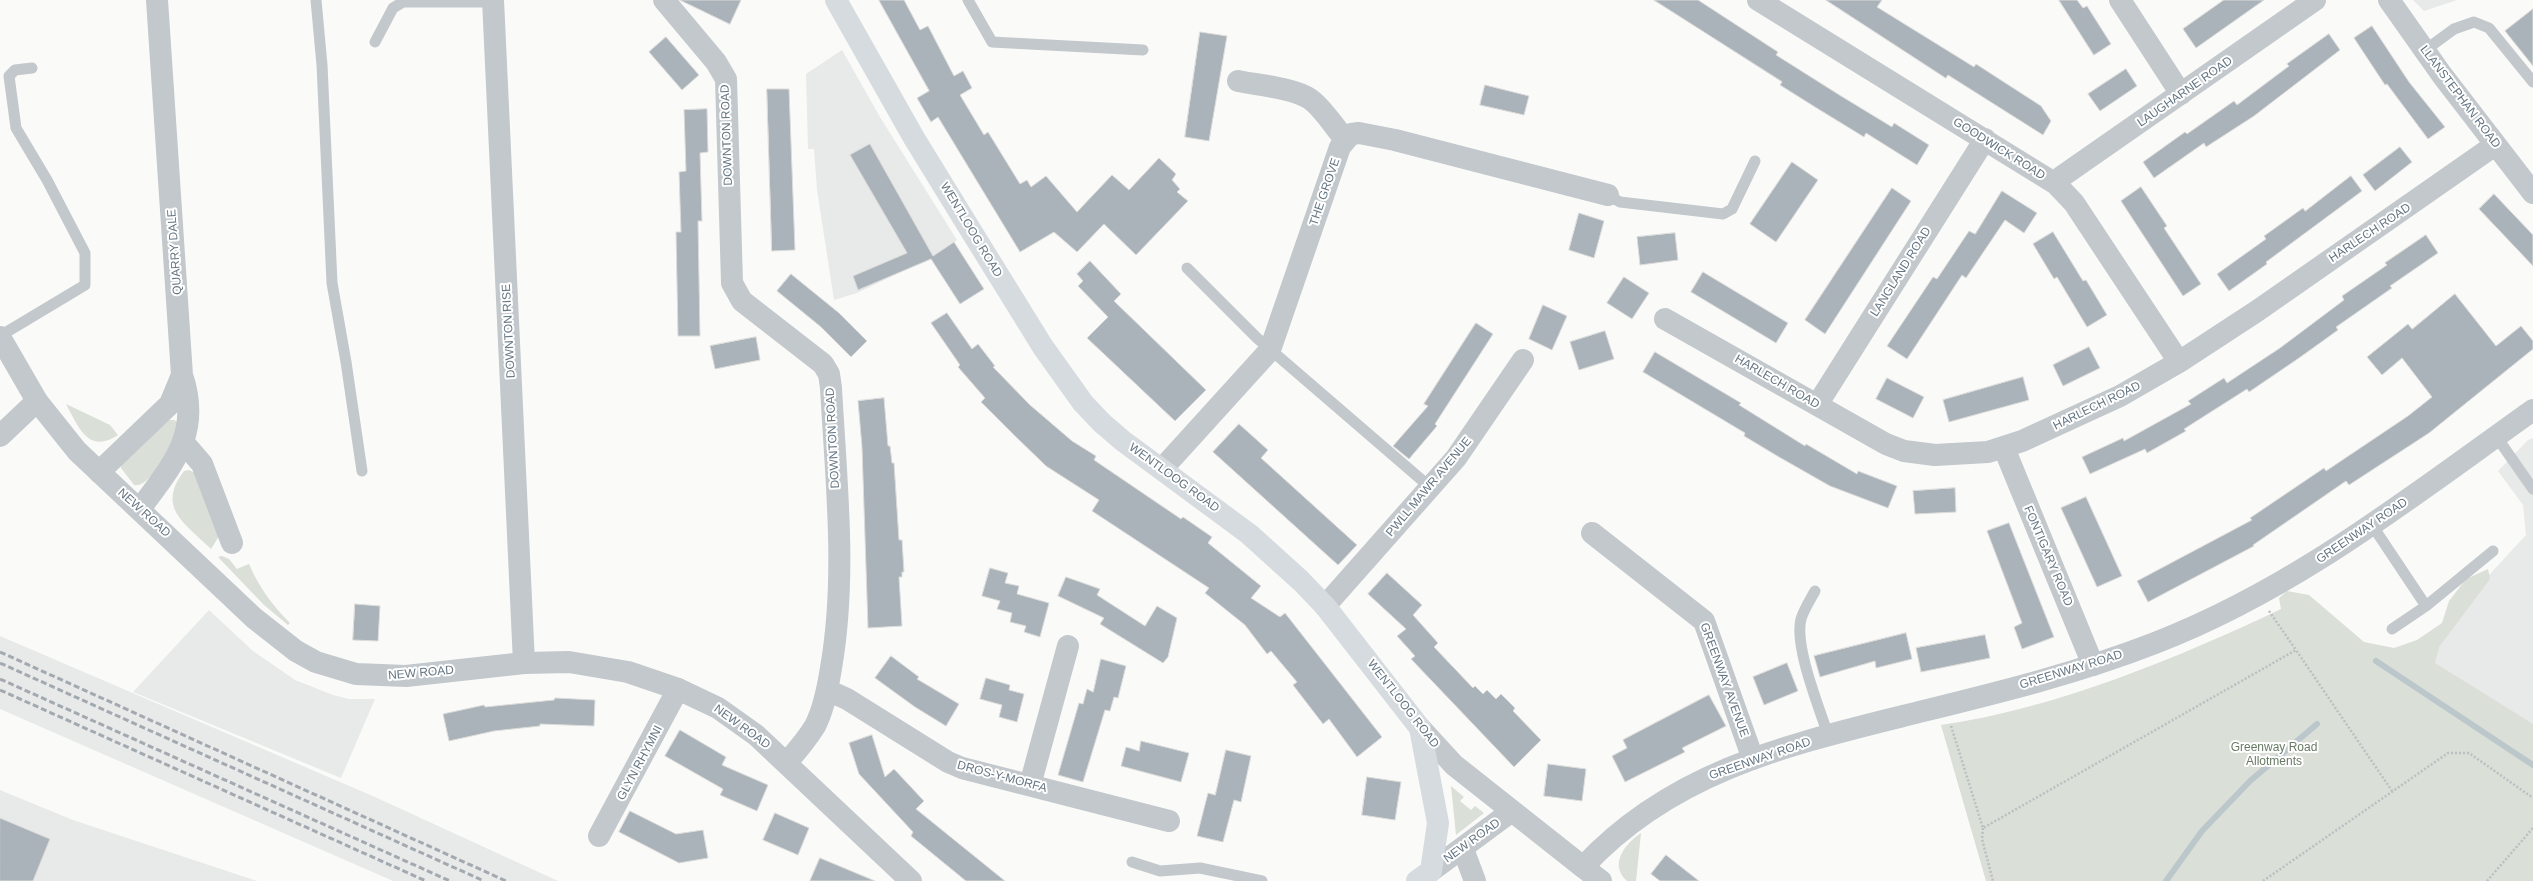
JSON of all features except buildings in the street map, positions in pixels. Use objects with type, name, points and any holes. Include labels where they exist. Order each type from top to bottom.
[{"type":"main road","name":"WENTLOOG ROAD","points":[[836,0],[918,144],[1051,359],[1083,403],[1102,423],[1250,534],[1325,606],[1420,728]]},
{"type":"main road","name":"NEW ROAD","points":[[1420,728],[1438,823],[1424,876]]},
{"type":"street","name":"QUARRY DALE","points":[[99,472],[170,404],[182,375],[157,0]]},
{"type":"street","name":"DOWNTON ROAD","points":[[664,0],[716,62],[726,79],[732,283],[742,301],[824,364],[829,374],[835,456],[839,590],[836,638],[827,690],[815,726],[787,762]]},
{"type":"street","name":"GOODWICK ROAD","points":[[1758,0],[2056,184],[2074,203],[2179,362]]},
{"type":"street","points":[[2120,0],[2181,94]]},
{"type":"street","name":"LAUGHARNE ROAD","points":[[2056,184],[2061,178],[2315,0]]},
{"type":"street","name":"LLANSTEPHAN ROAD","points":[[2389,0],[2424,51],[2533,193]]},
{"type":"street","name":"DOWNTON RISE","points":[[493,1],[524,663]]},
{"type":"street","points":[[1238,81],[1303,95],[1319,108],[1333,127],[1345,139],[1351,134],[1360,133],[1395,140],[1608,195]]},
{"type":"street","name":"THE GROVE","points":[[1162,469],[1270,350],[1340,147],[1345,139]]},
{"type":"street","name":"LANGLAND ROAD","points":[[1817,405],[1984,139]]},
{"type":"street","name":"HARLECH ROAD","points":[[1665,319],[1817,405],[1868,436],[1904,451],[1954,456],[1988,452],[2004,448],[2108,402],[2179,362],[2495,145]]},
{"type":"street","name":"NEW ROAD","points":[[0,336],[37,401],[59,430],[99,472],[254,618],[296,651],[316,662],[356,674],[382,676],[432,674],[524,663],[586,664],[640,675],[678,688],[736,720],[787,762],[911,881]]},
{"type":"street","name":"PWLL MAWR AVENUE","points":[[1325,606],[1431,488],[1475,433],[1523,360]]},
{"type":"street","points":[[140,509],[179,455],[184,443],[188,409],[186,387],[182,375]]},
{"type":"street","points":[[0,436],[37,401]]},
{"type":"street","name":"GREENWAY ROAD","points":[[1583,867],[1628,824],[1657,804],[1701,780],[1753,759],[1828,735],[1944,706],[2093,665],[2185,631],[2258,595],[2316,563],[2372,525],[2533,410]]},
{"type":"street","points":[[184,443],[202,464],[232,543]]},
{"type":"street","name":"FONTIGARY ROAD","points":[[2004,448],[2093,665]]},
{"type":"street","name":"GREENWAY AVENUE","points":[[1592,533],[1704,621],[1753,759]]},
{"type":"street","points":[[1030,785],[1068,646]]},
{"type":"street","name":"GLYN RHYMNI","points":[[599,836],[678,688]]},
{"type":"street","name":"DROS-Y-MORFA","points":[[827,690],[847,699],[948,762],[985,774],[1169,821]]},
{"type":"street","name":"WENTLOOG ROAD","points":[[1420,728],[1454,764],[1601,881]]},
{"type":"street","name":"NEW ROAD","points":[[1424,876],[1463,849],[1512,811]]},
{"type":"street","points":[[1463,849],[1475,881]]},
{"type":"lane","points":[[316,0],[322,65],[332,283],[346,362],[362,471]]},
{"type":"lane","points":[[968,0],[992,42],[1143,50]]},
{"type":"lane","points":[[376,42],[392,8],[403,2],[493,1]]},
{"type":"lane","points":[[2424,51],[2454,29],[2474,22],[2488,28],[2533,82]]},
{"type":"lane","points":[[0,336],[86,285],[87,279],[85,253],[47,180],[16,128],[9,76],[15,70],[32,68]]},
{"type":"lane","points":[[1608,195],[1620,202],[1723,214],[1732,209],[1755,161]]},
{"type":"lane","points":[[1186,268],[1270,350],[1431,488]]},
{"type":"lane","points":[[2496,436],[2533,489]]},
{"type":"lane","points":[[2372,525],[2426,606]]},
{"type":"lane","points":[[2392,629],[2426,606],[2493,551]]},
{"type":"lane","points":[[1815,591],[1803,613],[1800,632],[1804,657],[1828,735]]},
{"type":"lane","points":[[1132,862],[1160,871],[1200,868],[1262,881]]},
{"type":"path","points":[[2258,595],[2392,791]]},
{"type":"path","points":[[1983,828],[2296,650]]},
{"type":"path","points":[[1944,706],[1983,828],[1982,839],[1993,881]]},
{"type":"path","points":[[2263,881],[2448,752],[2469,753],[2533,798]]},
{"type":"path","points":[[2487,881],[2533,828]]},
{"type":"shaded area","points":[[2413,0],[2457,0],[2424,11]]},
{"type":"shaded area","points":[[842,50],[880,117],[957,240],[926,260],[857,293],[834,300],[817,190],[814,149],[808,149],[806,74]]},
{"type":"shaded area","points":[[2533,438],[2533,738],[2415,660],[2464,602],[2526,535],[2523,505],[2498,471],[2528,440]]},
{"type":"shaded area","points":[[209,610],[253,651],[295,680],[333,695],[349,699],[375,699],[341,778],[133,692]]},
{"type":"shaded area","points":[[0,636],[375,797],[558,881],[393,881],[0,709]]},
{"type":"shaded area","points":[[0,790],[73,820],[257,881],[0,881]]},
{"type":"green space","points":[[66,404],[110,425],[118,435],[108,440],[99,442],[92,440],[80,429]]},
{"type":"green space","points":[[168,420],[174,420],[179,423],[179,430],[154,473],[147,480],[140,484],[134,485],[121,468],[121,465]]},
{"type":"green space","points":[[189,470],[195,473],[219,536],[211,549],[184,523],[177,514],[173,505],[173,495],[176,484],[184,471]]},
{"type":"green space","points":[[222,556],[229,559],[237,569],[249,564],[266,595],[290,623],[288,625],[264,605],[218,557]]},
{"type":"green space","name":"Greenway Road Allotments","points":[[2488,569],[2490,579],[2439,647],[2435,663],[2533,724],[2533,881],[1986,881],[1941,725],[2027,707],[2071,694],[2158,663],[2200,646],[2281,609],[2279,598],[2287,591],[2309,595],[2364,642],[2394,648],[2417,640],[2442,623],[2449,601],[2466,579]]},
{"type":"green space","points":[[1451,786],[1464,797],[1460,801],[1471,810],[1475,806],[1484,813],[1456,835]]},
{"type":"green space","points":[[1641,833],[1636,881],[1627,881],[1619,868],[1621,854],[1630,842]]},
{"type":"waterway","points":[[2376,661],[2533,765]]},
{"type":"waterway","points":[[2166,881],[2202,831],[2250,781],[2317,724]]},
{"type":"railway","points":[[0,652],[506,881]]},
{"type":"railway","points":[[0,663],[484,881]]},
{"type":"railway","points":[[0,679],[450,881]]},
{"type":"railway","points":[[0,690],[426,881]]}]
